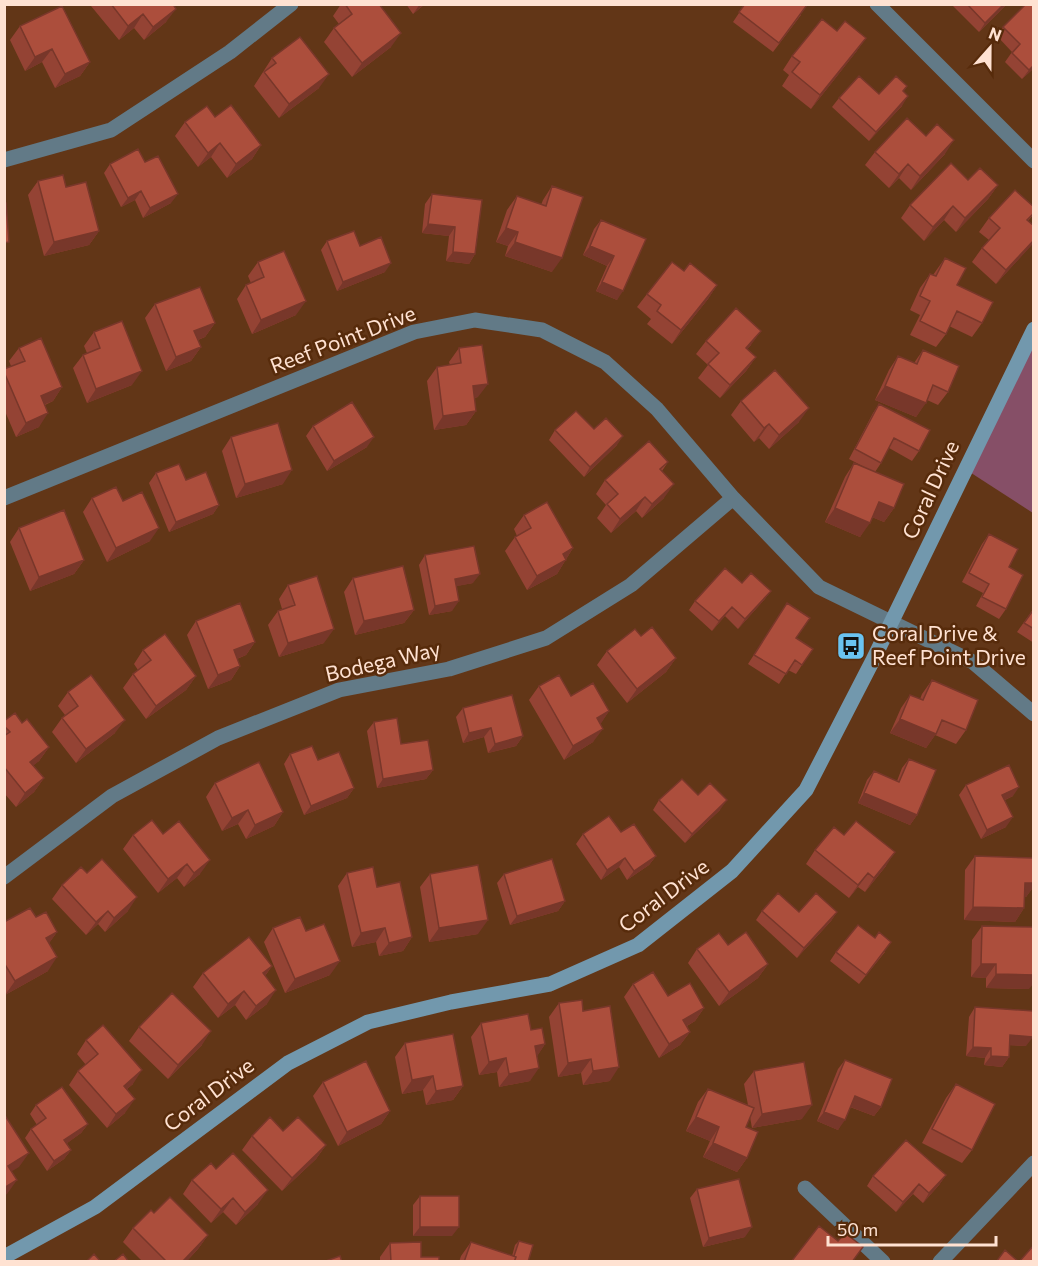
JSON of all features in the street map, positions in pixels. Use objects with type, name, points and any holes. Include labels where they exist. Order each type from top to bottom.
[{"type":"street","points":[[4,160],[111,130],[230,52],[291,4]]},
{"type":"street","points":[[877,4],[1034,161]]},
{"type":"street","name":"Reef Point Drive","points":[[4,498],[414,332],[476,320],[542,330],[605,362],[657,409],[732,498],[819,587],[973,662],[1034,714]]},
{"type":"street","name":"Coral Drive","points":[[4,1257],[94,1207],[288,1063],[368,1022],[550,984],[638,945],[732,871],[806,790],[892,622],[1034,329]]},
{"type":"street","name":"Bodega Way","points":[[4,878],[112,796],[218,738],[339,690],[448,669],[546,638],[631,585],[732,498]]},
{"type":"street","points":[[940,1262],[1034,1163]]},
{"type":"street","points":[[805,1188],[883,1262]]},
{"type":"shaded area","points":[[1033,329],[1033,513],[965,469]]},
{"type":"building","points":[[111,4],[173,4],[176,9],[153,27],[143,14],[128,26]]},
{"type":"building","points":[[345,4],[379,4],[401,33],[362,63],[334,28],[352,14]]},
{"type":"building","points":[[745,4],[807,5],[779,43],[739,12]]},
{"type":"building","points":[[967,4],[1004,4],[985,23]]},
{"type":"building","points":[[1026,4],[1034,4],[1034,65],[1029,70],[1012,53],[1020,44],[1003,27]]},
{"type":"building","points":[[62,6],[90,62],[65,74],[52,49],[35,57],[20,26]]},
{"type":"building","points":[[822,19],[837,31],[845,21],[866,38],[820,95],[792,72],[800,62],[792,56]]},
{"type":"building","points":[[300,37],[329,74],[289,104],[264,72],[276,63],[272,58]]},
{"type":"building","points":[[859,76],[879,94],[896,76],[907,86],[903,91],[908,96],[876,132],[839,98]]},
{"type":"building","points":[[231,105],[261,145],[236,164],[220,143],[208,153],[185,122],[207,106],[215,117]]},
{"type":"building","points":[[907,118],[926,136],[937,124],[954,140],[920,176],[908,164],[899,174],[875,152]]},
{"type":"building","points":[[138,149],[145,162],[158,156],[178,194],[150,208],[141,191],[128,198],[110,164]]},
{"type":"building","points":[[951,163],[968,180],[980,168],[998,185],[965,218],[953,206],[933,227],[910,205]]},
{"type":"building","points":[[63,175],[66,187],[86,182],[99,231],[54,242],[38,181]]},
{"type":"building","points":[[552,186],[583,197],[562,258],[515,242],[518,232],[506,228],[517,196],[546,206]]},
{"type":"building","points":[[1015,190],[1034,207],[1034,213],[1027,220],[1034,226],[1034,240],[1006,270],[982,248],[1000,228],[989,218]]},
{"type":"building","points":[[432,194],[482,200],[475,254],[453,252],[455,227],[428,224]]},
{"type":"building","points":[[4,203],[6,203],[9,242],[4,243]]},
{"type":"building","points":[[601,220],[646,239],[623,291],[602,282],[614,256],[590,246]]},
{"type":"building","points":[[354,231],[360,246],[381,237],[391,263],[343,282],[327,241]]},
{"type":"building","points":[[284,251],[306,301],[261,320],[246,285],[264,277],[258,262]]},
{"type":"building","points":[[945,258],[966,268],[957,285],[993,302],[982,323],[957,311],[946,334],[920,321],[930,301],[920,296],[930,274],[936,276]]},
{"type":"building","points":[[672,262],[684,271],[690,263],[717,285],[681,330],[657,311],[661,305],[647,294]]},
{"type":"building","points":[[200,287],[215,323],[194,331],[201,347],[176,357],[155,304]]},
{"type":"building","points":[[736,308],[761,331],[746,348],[756,357],[730,385],[708,364],[719,353],[706,341]]},
{"type":"building","points":[[122,321],[142,371],[96,389],[83,355],[100,348],[94,332]]},
{"type":"building","points":[[41,338],[62,387],[41,396],[48,413],[26,423],[4,369],[25,361],[19,348]]},
{"type":"building","points":[[482,345],[488,384],[473,386],[476,411],[443,416],[437,367],[461,363],[459,348]]},
{"type":"building","points":[[923,350],[959,366],[948,392],[933,385],[926,403],[885,386],[898,356],[917,364]]},
{"type":"building","points":[[775,370],[809,408],[779,435],[769,424],[764,428],[741,401]]},
{"type":"building","points":[[352,402],[374,437],[334,461],[313,426]]},
{"type":"building","points":[[879,404],[930,430],[919,451],[894,438],[881,463],[855,449]]},
{"type":"building","points":[[576,411],[594,429],[606,418],[623,436],[590,467],[555,430]]},
{"type":"building","points":[[278,423],[292,470],[245,484],[231,437]]},
{"type":"building","points":[[649,441],[668,462],[660,469],[674,484],[652,504],[645,497],[620,519],[607,504],[618,494],[605,480]]},
{"type":"building","points":[[854,463],[904,484],[894,508],[879,502],[870,523],[835,508]]},
{"type":"building","points":[[179,464],[186,480],[206,472],[219,505],[176,522],[156,473]]},
{"type":"building","points":[[116,487],[123,501],[142,492],[159,528],[116,548],[92,498]]},
{"type":"building","points":[[547,502],[573,548],[563,554],[566,560],[537,576],[515,537],[531,528],[524,515]]},
{"type":"building","points":[[64,510],[84,560],[39,577],[19,528]]},
{"type":"building","points":[[989,534],[1018,549],[1009,567],[1023,575],[1006,609],[982,597],[989,584],[969,573]]},
{"type":"building","points":[[474,546],[480,574],[455,579],[459,601],[435,606],[425,555]]},
{"type":"building","points":[[403,566],[414,610],[364,621],[353,578]]},
{"type":"building","points":[[725,568],[742,583],[751,573],[771,591],[745,619],[732,607],[719,621],[695,601]]},
{"type":"building","points":[[317,576],[334,629],[288,643],[278,611],[295,605],[288,585]]},
{"type":"building","points":[[240,603],[255,642],[234,650],[240,666],[218,675],[196,621]]},
{"type":"building","points":[[787,603],[810,618],[796,638],[813,649],[802,665],[795,660],[786,674],[754,655]]},
{"type":"building","points":[[1034,609],[1034,629],[1024,623]]},
{"type":"building","points":[[652,627],[676,658],[637,689],[607,651],[635,629],[641,636]]},
{"type":"building","points":[[165,634],[196,676],[156,706],[133,674],[151,660],[143,650]]},
{"type":"building","points":[[91,675],[125,720],[86,749],[62,718],[78,706],[68,692]]},
{"type":"building","points":[[559,675],[571,696],[593,683],[609,711],[597,718],[603,729],[573,746],[539,686]]},
{"type":"building","points":[[932,680],[978,700],[966,730],[942,720],[936,734],[900,719],[910,695],[923,700]]},
{"type":"building","points":[[512,695],[523,736],[495,744],[491,728],[469,733],[463,708]]},
{"type":"building","points":[[15,713],[22,723],[27,719],[49,747],[30,762],[44,778],[25,793],[4,767],[4,736],[10,732],[4,726],[4,721]]},
{"type":"building","points":[[397,718],[401,744],[428,740],[433,770],[383,779],[374,722]]},
{"type":"building","points":[[312,746],[318,760],[339,752],[354,788],[311,806],[290,754]]},
{"type":"building","points":[[909,759],[936,770],[917,815],[864,793],[874,771],[899,782]]},
{"type":"building","points":[[259,762],[283,812],[255,825],[248,810],[232,818],[215,783]]},
{"type":"building","points":[[1009,765],[1019,787],[1002,795],[1013,817],[987,830],[966,785]]},
{"type":"building","points":[[682,779],[698,795],[710,783],[727,800],[692,834],[659,800]]},
{"type":"building","points":[[609,816],[621,832],[634,824],[656,856],[634,871],[625,858],[607,870],[583,834]]},
{"type":"building","points":[[152,820],[163,834],[179,821],[210,860],[194,873],[187,864],[168,879],[133,835]]},
{"type":"building","points":[[856,821],[895,852],[874,878],[868,873],[858,885],[815,850],[834,827],[844,835]]},
{"type":"building","points":[[975,856],[1034,858],[1034,883],[1025,883],[1024,908],[973,907]]},
{"type":"building","points":[[102,859],[137,897],[114,918],[108,911],[96,922],[62,885],[81,867],[87,873]]},
{"type":"building","points":[[552,859],[565,901],[517,916],[504,874]]},
{"type":"building","points":[[478,865],[488,920],[439,928],[430,874]]},
{"type":"building","points":[[373,867],[377,887],[400,882],[412,937],[389,943],[385,928],[361,933],[347,873]]},
{"type":"building","points":[[778,893],[799,912],[816,893],[837,912],[804,948],[762,911]]},
{"type":"building","points":[[30,908],[36,917],[46,912],[57,932],[46,938],[57,957],[15,981],[4,963],[4,922]]},
{"type":"building","points":[[300,917],[306,931],[324,924],[340,961],[295,979],[273,928]]},
{"type":"building","points":[[858,925],[875,938],[879,932],[891,942],[866,975],[836,952]]},
{"type":"building","points":[[982,926],[1034,927],[1034,975],[996,974],[996,964],[981,964]]},
{"type":"building","points":[[746,932],[768,964],[729,992],[697,949],[719,933],[728,945]]},
{"type":"building","points":[[249,937],[272,966],[263,973],[276,990],[256,1006],[244,991],[228,1004],[203,973]]},
{"type":"building","points":[[653,972],[668,996],[690,983],[704,1008],[683,1020],[690,1032],[669,1044],[633,984]]},
{"type":"building","points":[[172,993],[211,1031],[178,1065],[139,1027]]},
{"type":"building","points":[[582,1000],[583,1011],[610,1006],[619,1067],[593,1071],[591,1059],[568,1063],[559,1003]]},
{"type":"building","points":[[975,1007],[1034,1011],[1033,1037],[1010,1035],[1009,1057],[991,1056],[991,1048],[973,1047]]},
{"type":"building","points":[[528,1014],[531,1030],[542,1028],[545,1044],[535,1046],[539,1068],[509,1074],[506,1058],[489,1062],[481,1023]]},
{"type":"building","points":[[103,1025],[142,1070],[124,1086],[135,1099],[116,1114],[78,1071],[98,1054],[86,1040]]},
{"type":"building","points":[[453,1034],[463,1086],[436,1091],[433,1076],[412,1080],[405,1043]]},
{"type":"building","points":[[845,1060],[892,1079],[881,1107],[855,1096],[845,1120],[824,1112]]},
{"type":"building","points":[[366,1061],[390,1111],[347,1132],[323,1082]]},
{"type":"building","points":[[804,1062],[812,1105],[762,1114],[754,1071]]},
{"type":"building","points":[[956,1084],[995,1104],[972,1150],[932,1129]]},
{"type":"building","points":[[62,1087],[88,1124],[64,1140],[71,1150],[54,1161],[31,1129],[46,1118],[36,1105]]},
{"type":"building","points":[[708,1089],[754,1108],[746,1127],[758,1132],[747,1158],[713,1143],[719,1127],[696,1117]]},
{"type":"building","points":[[4,1114],[29,1153],[8,1166],[17,1180],[4,1188]]},
{"type":"building","points":[[270,1117],[283,1131],[298,1117],[326,1145],[292,1178],[252,1136]]},
{"type":"building","points":[[906,1140],[946,1175],[929,1193],[919,1184],[903,1202],[873,1176]]},
{"type":"building","points":[[233,1153],[268,1190],[245,1212],[233,1198],[221,1209],[192,1180],[211,1163],[216,1169]]},
{"type":"building","points":[[739,1179],[752,1227],[709,1238],[697,1189]]},
{"type":"building","points":[[420,1196],[459,1196],[459,1227],[420,1227]]},
{"type":"building","points":[[170,1197],[208,1235],[182,1262],[167,1262],[133,1228],[151,1210],[154,1213]]},
{"type":"building","points":[[819,1226],[838,1241],[845,1233],[863,1247],[852,1262],[791,1262]]},
{"type":"building","points":[[519,1241],[533,1245],[528,1262],[514,1262]]},
{"type":"building","points":[[421,1242],[421,1257],[439,1257],[439,1262],[391,1262],[390,1243]]},
{"type":"building","points":[[471,1242],[516,1257],[514,1262],[464,1262]]},
{"type":"building","points":[[1034,1245],[1034,1262],[1019,1262]]},
{"type":"building","points":[[1005,1250],[1019,1262],[996,1262]]},
{"type":"building","points":[[94,1254],[101,1262],[86,1262]]},
{"type":"building","points":[[123,1254],[129,1262],[113,1262]]},
{"type":"building","points":[[340,1256],[342,1262],[323,1262]]},
{"type":"place","name":"Coral Drive & Reef Point Drive","points":[[851,646]]}]
